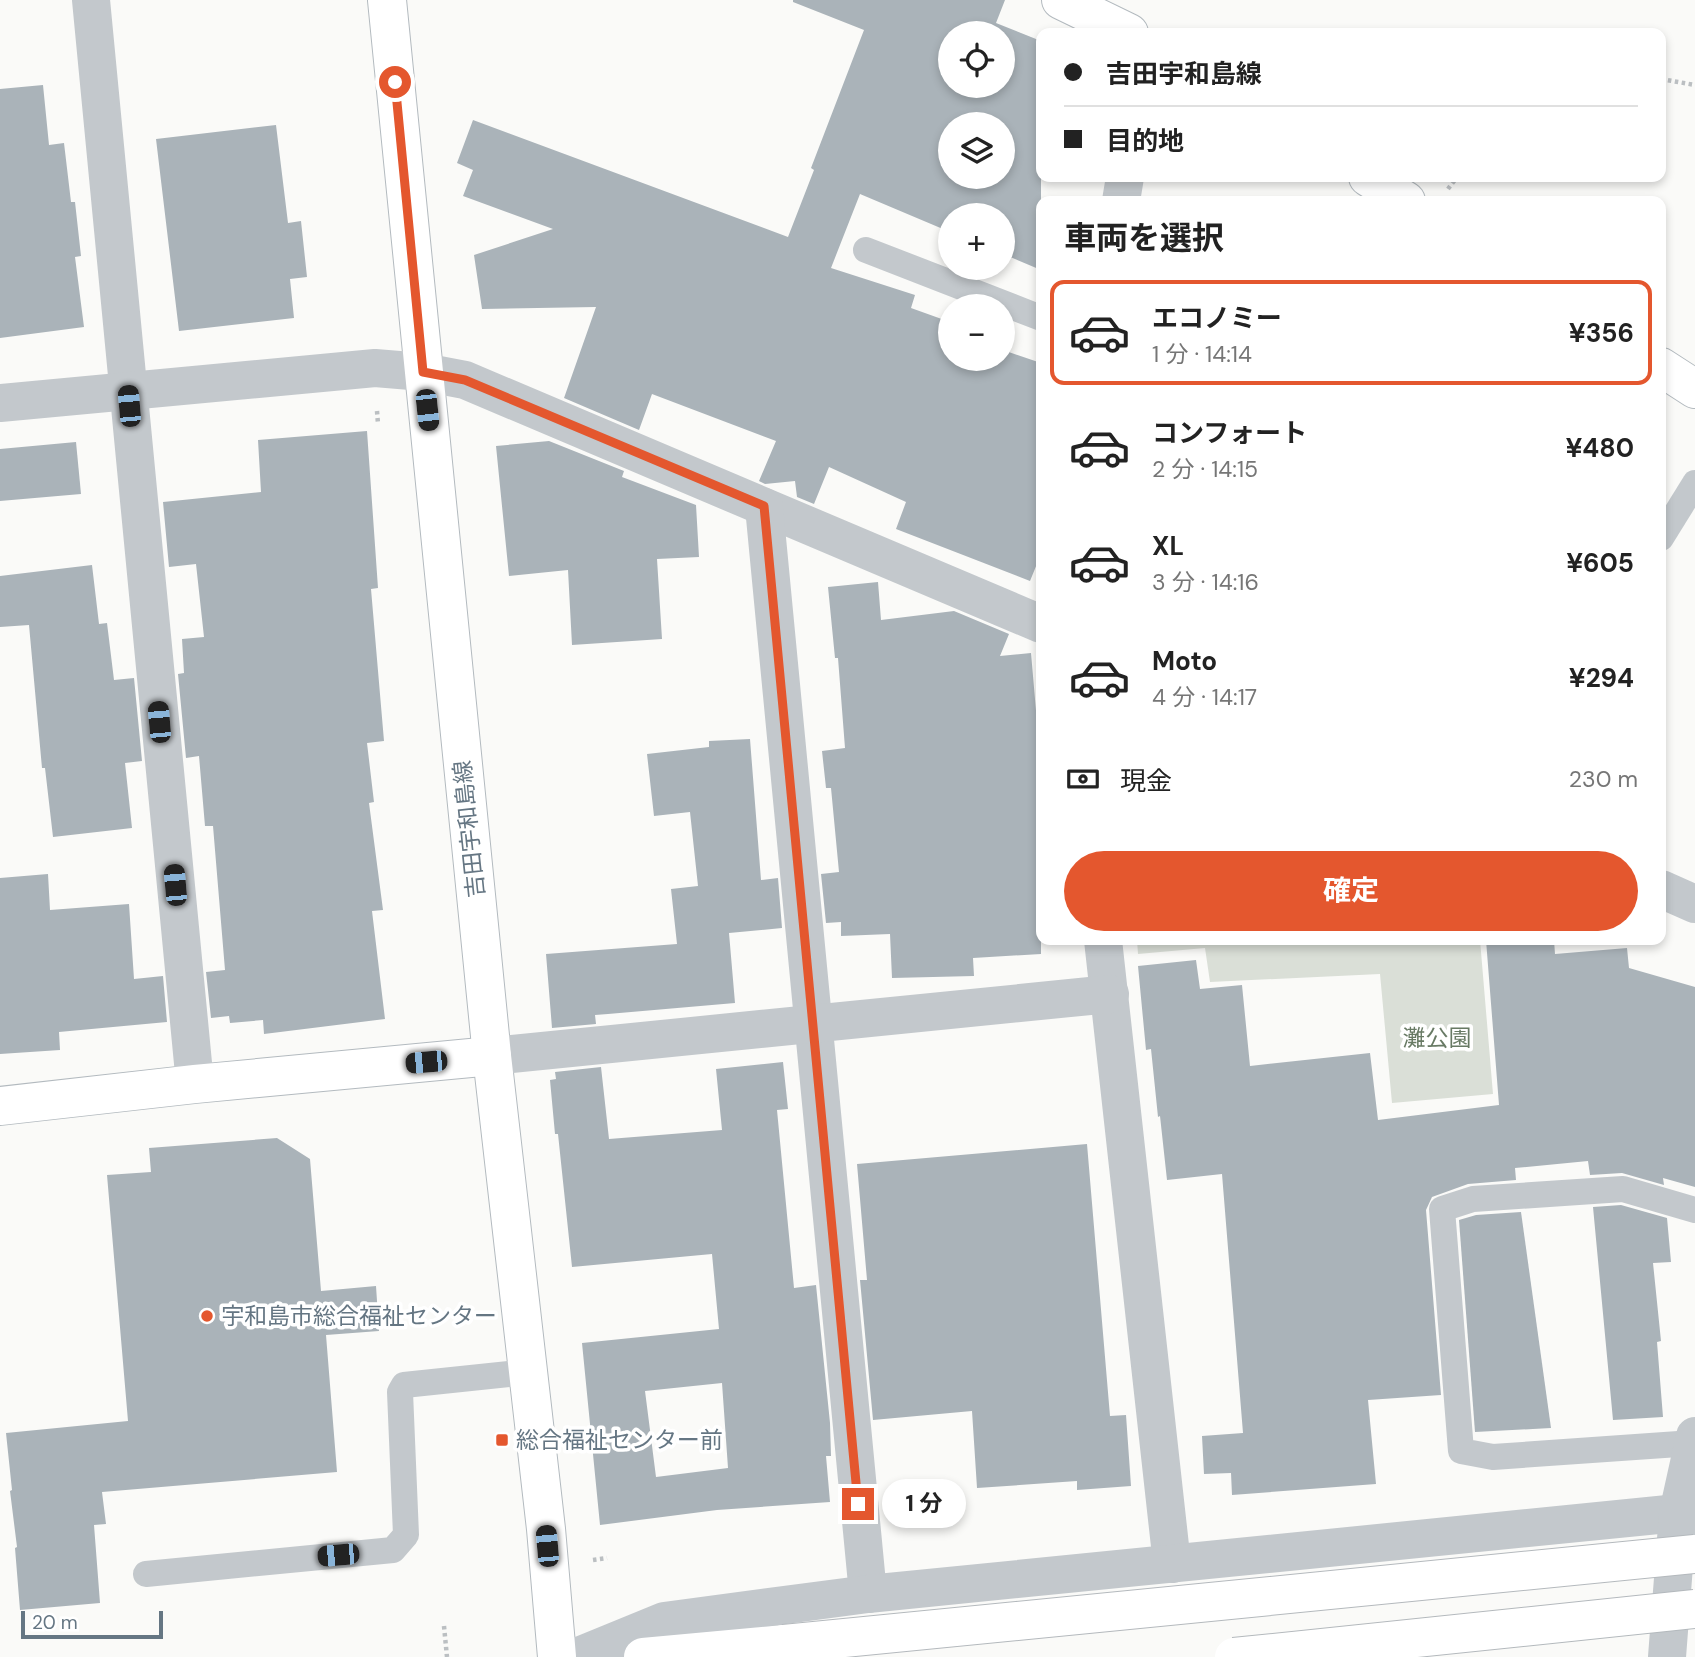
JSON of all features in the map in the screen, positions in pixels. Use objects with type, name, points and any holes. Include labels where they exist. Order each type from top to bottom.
[{"type":"main road","name":"吉田宇和島線","points":[[387,0],[492,1056],[546,1529],[557,1657]]},
{"type":"main road","points":[[1061,0],[1119,28]]},
{"type":"main road","points":[[1376,182],[1398,196]]},
{"type":"main road","points":[[1666,370],[1695,389]]},
{"type":"main road","points":[[0,1106],[195,1084],[492,1056]]},
{"type":"main road","points":[[643,1657],[1695,1554]]},
{"type":"main road","points":[[1234,1657],[1695,1609]]},
{"type":"street","points":[[91,0],[195,1084]]},
{"type":"street","points":[[0,403],[375,368],[423,372],[465,380],[1036,622]]},
{"type":"street","points":[[764,506],[868,1594]]},
{"type":"street","points":[[1666,891],[1695,904]]},
{"type":"street","points":[[1105,945],[1172,1564]]},
{"type":"street","points":[[492,1056],[1110,994]]},
{"type":"street","points":[[1667,1657],[1678,1513],[1694,1440]]},
{"type":"street","points":[[576,1657],[664,1621],[868,1594],[1678,1513]]},
{"type":"lane","points":[[866,250],[1036,316]]},
{"type":"lane","points":[[1666,530],[1695,483]]},
{"type":"lane","points":[[1694,1440],[1493,1457],[1461,1451],[1442,1209],[1473,1199],[1623,1189],[1695,1210]]},
{"type":"lane","points":[[146,1574],[393,1550],[406,1535],[400,1392],[404,1385],[528,1372]]},
{"type":"path","points":[[1666,80],[1695,85]]},
{"type":"path","points":[[444,1626],[447,1657]]},
{"type":"green space","name":"灘公園","points":[[1137,945],[1480,945],[1493,1094],[1392,1103],[1380,974],[1210,982],[1205,948],[1138,954]]},
{"type":"building","points":[[793,0],[1005,0],[997,21],[938,21],[938,98],[1015,98],[1015,31],[1036,39],[1036,182],[1041,182],[1041,196],[1036,196],[1036,268],[1015,259],[1015,203],[938,203],[938,227],[860,194],[831,268],[915,295],[911,308],[938,318],[938,371],[1015,371],[1015,354],[1036,361],[1036,566],[1030,581],[896,529],[906,502],[829,467],[814,504],[797,497],[795,481],[765,484],[759,481],[776,441],[652,394],[639,430],[564,398],[596,307],[482,309],[474,255],[553,229],[463,196],[473,170],[457,163],[473,120],[788,237],[814,170],[811,168],[864,30]]},
{"type":"building","points":[[43,85],[49,145],[64,143],[71,202],[75,202],[81,256],[75,257],[84,327],[0,338],[0,89]]},
{"type":"building","points":[[276,125],[288,223],[301,221],[307,277],[290,279],[294,318],[179,331],[156,139]]},
{"type":"building","points":[[367,431],[378,588],[371,589],[384,741],[367,743],[374,802],[369,803],[383,910],[372,911],[385,1019],[264,1034],[263,1020],[230,1023],[229,1016],[211,1018],[206,972],[225,970],[213,826],[205,826],[199,756],[186,758],[178,674],[184,673],[182,639],[204,637],[196,564],[169,567],[163,502],[261,492],[258,440]]},
{"type":"building","points":[[549,441],[624,471],[622,477],[696,505],[699,557],[657,559],[662,639],[572,645],[568,570],[509,576],[496,446]]},
{"type":"building","points":[[76,442],[81,494],[0,501],[0,449]]},
{"type":"building","points":[[92,565],[99,624],[107,623],[114,680],[134,678],[142,761],[125,763],[132,828],[53,837],[45,768],[42,768],[29,625],[0,627],[0,576]]},
{"type":"building","points":[[878,582],[881,620],[954,611],[1009,634],[1000,656],[1031,653],[1036,710],[1036,945],[1041,945],[1041,954],[973,958],[974,976],[892,978],[890,934],[841,936],[841,922],[826,923],[821,874],[839,872],[831,788],[826,788],[822,751],[845,748],[838,658],[835,658],[828,587]]},
{"type":"building","points":[[750,739],[761,880],[778,878],[782,928],[729,933],[735,1003],[595,1015],[596,1024],[552,1028],[546,954],[677,944],[671,889],[698,886],[690,812],[654,816],[647,754],[709,747],[709,741]]},
{"type":"building","points":[[48,874],[50,910],[129,904],[134,979],[163,976],[167,1022],[59,1032],[60,1050],[0,1054],[0,878]]},
{"type":"building","points":[[1486,945],[1554,945],[1555,954],[1627,948],[1629,968],[1695,987],[1695,1187],[1663,1178],[1664,1185],[1622,1173],[1590,1175],[1588,1161],[1515,1168],[1516,1180],[1468,1184],[1432,1197],[1426,1210],[1441,1395],[1368,1400],[1376,1484],[1232,1495],[1231,1473],[1204,1474],[1202,1436],[1243,1433],[1222,1174],[1167,1180],[1151,1049],[1146,1050],[1138,966],[1196,960],[1200,989],[1242,985],[1250,1066],[1370,1053],[1378,1120],[1499,1105]]},
{"type":"building","points":[[783,1062],[788,1109],[777,1110],[794,1288],[816,1285],[830,1423],[831,1456],[826,1456],[830,1502],[717,1510],[600,1525],[582,1343],[719,1329],[712,1254],[572,1267],[550,1080],[556,1079],[555,1072],[601,1067],[609,1139],[722,1130],[716,1069]],"holes":[[[722,1383],[728,1468],[656,1477],[645,1391]]]},
{"type":"building","name":"宇和島市総合福祉センター","points":[[277,1138],[310,1159],[321,1291],[376,1286],[379,1331],[326,1335],[337,1472],[102,1492],[106,1524],[94,1525],[100,1603],[20,1610],[6,1433],[128,1421],[107,1175],[151,1172],[149,1148]]},
{"type":"building","points":[[1087,1144],[1110,1416],[1126,1415],[1131,1486],[1077,1490],[1077,1481],[977,1488],[972,1411],[873,1420],[860,1280],[867,1280],[857,1164]]},
{"type":"building","points":[[1621,1205],[1667,1218],[1671,1262],[1653,1263],[1661,1341],[1657,1342],[1663,1417],[1613,1420],[1593,1207]]},
{"type":"building","points":[[1521,1212],[1551,1428],[1475,1432],[1459,1220],[1476,1215]]},
{"type":"place","name":"宇和島市総合福祉センター","points":[[207,1316]]},
{"type":"place","name":"総合福祉センター前","points":[[502,1440]]},
{"type":"route","points":[[395,82],[423,372],[465,380],[764,506],[858,1504]]}]
